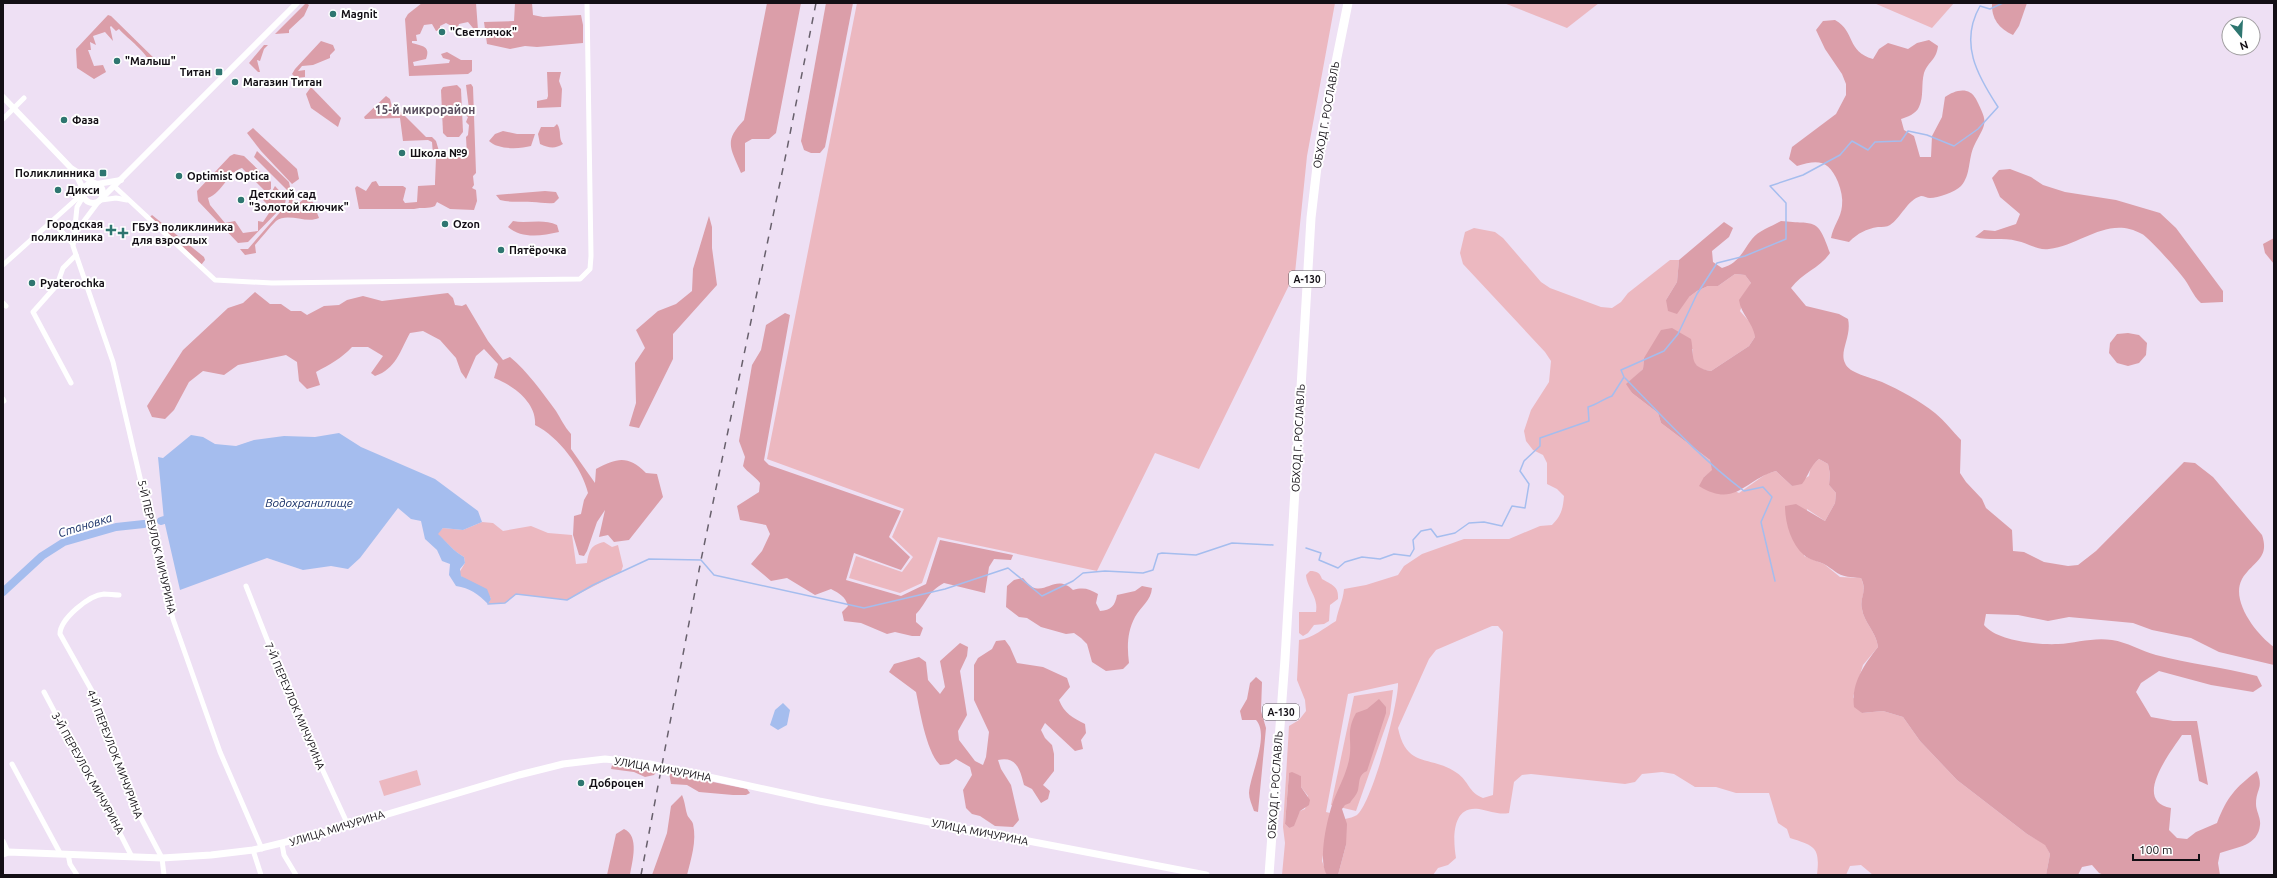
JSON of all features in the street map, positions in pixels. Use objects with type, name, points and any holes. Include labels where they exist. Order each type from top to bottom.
[{"type":"highway","name":"ОБХОД Г. РОСЛАВЛЬ","points":[[1269,870],[1285,659],[1311,218],[1320,140],[1348,3]]},
{"type":"main road","name":"УЛИЦА МИЧУРИНА","points":[[6,853],[131,855],[162,858],[211,855],[262,849],[519,775],[563,764],[605,758],[673,768],[826,802],[1206,875]]},
{"type":"main road","points":[[1263,875],[1269,870]]},
{"type":"street","points":[[52,221],[73,242],[77,228],[101,200],[297,3]]},
{"type":"street","points":[[115,187],[215,280],[272,283],[580,279],[590,269],[591,256],[587,3]]},
{"type":"street","points":[[3,97],[71,168],[103,191],[101,200]]},
{"type":"street","points":[[3,119],[24,98]]},
{"type":"street","points":[[71,168],[88,202],[120,198],[131,202]]},
{"type":"street","points":[[3,265],[84,193],[86,186],[123,179]]},
{"type":"street","name":"5-Й ПЕРЕУЛОК МИЧУРИНА","points":[[84,193],[77,206],[73,242],[76,255],[113,362],[173,619],[220,752],[262,849]]},
{"type":"street","points":[[71,383],[32,312],[57,285],[63,268],[76,255]]},
{"type":"street","name":"7-Й ПЕРЕУЛОК МИЧУРИНА","points":[[246,586],[294,708],[348,825]]},
{"type":"street","name":"4-Й ПЕРЕУЛОК МИЧУРИНА","points":[[119,595],[103,594],[82,604],[61,626],[60,634],[92,690],[130,797],[162,858]]},
{"type":"street","name":"3-Й ПЕРЕУЛОК МИЧУРИНА","points":[[44,692],[62,726],[80,755],[131,855]]},
{"type":"street","points":[[12,764],[60,853]]},
{"type":"street","points":[[3,841],[6,853]]},
{"type":"street","points":[[282,844],[284,855],[296,875]]},
{"type":"street","points":[[252,850],[261,875]]},
{"type":"street","points":[[68,854],[70,864],[76,875]]},
{"type":"street","points":[[162,858],[164,875]]},
{"type":"shaded area","points":[[306,3],[309,5],[304,16],[289,30],[289,33],[275,34]]},
{"type":"shaded area","points":[[422,3],[476,3],[477,33],[468,22],[459,24],[457,29],[446,23],[440,26],[440,30],[436,31],[432,24],[424,25],[420,34],[416,35],[417,41],[412,41],[412,43],[425,47],[427,51],[426,59],[413,62],[414,66],[449,63],[450,60],[443,58],[441,54],[447,52],[461,60],[472,60],[472,71],[468,74],[409,76],[405,19],[408,14]]},
{"type":"shaded area","points":[[515,3],[532,3],[533,15],[543,17],[581,15],[583,25],[583,43],[537,47],[525,46],[510,49],[487,44],[484,22],[514,21]]},
{"type":"shaded area","points":[[767,3],[801,3],[776,133],[769,139],[752,139],[745,143],[745,171],[741,173],[732,151],[731,140],[733,134],[744,120]]},
{"type":"shaded area","points":[[826,3],[853,3],[825,147],[820,153],[811,153],[804,150],[801,141]]},
{"type":"shaded area","points":[[857,3],[1335,3],[1307,156],[1295,273],[1199,469],[1155,453],[1097,571],[938,537],[922,583],[900,593],[849,578],[856,556],[902,572],[913,557],[892,537],[904,509],[767,459]]},
{"type":"shaded area","points":[[1504,3],[1599,3],[1567,28]]},
{"type":"shaded area","points":[[1874,3],[1954,3],[1932,28]]},
{"type":"shaded area","points":[[1992,3],[2027,3],[2019,26],[2013,35],[2004,30],[1997,22],[1993,13]]},
{"type":"shaded area","points":[[108,15],[111,16],[162,66],[158,67],[150,64],[146,55],[137,46],[119,29],[116,31],[111,26],[113,41],[105,32],[93,36],[96,45],[90,42],[91,50],[88,50],[94,66],[103,65],[106,72],[94,79],[77,68],[76,49]]},
{"type":"shaded area","points":[[1835,20],[1846,30],[1859,51],[1864,56],[1873,59],[1879,49],[1888,43],[1908,49],[1917,43],[1929,40],[1938,46],[1936,55],[1924,73],[1921,103],[1918,109],[1909,116],[1901,119],[1904,130],[1914,136],[1920,157],[1931,157],[1932,136],[1942,117],[1945,97],[1962,90],[1970,92],[1976,99],[1984,119],[1983,127],[1972,151],[1968,172],[1961,186],[1951,192],[1937,197],[1930,198],[1921,196],[1916,198],[1890,225],[1866,230],[1849,242],[1831,238],[1841,210],[1842,194],[1835,175],[1831,169],[1827,165],[1817,162],[1797,166],[1789,159],[1792,147],[1836,114],[1846,95],[1846,84],[1842,74],[1825,49],[1816,30],[1823,21]]},
{"type":"shaded area","points":[[321,41],[333,45],[335,50],[330,55],[330,58],[313,65],[302,66],[298,71],[305,70],[305,77],[296,78],[292,74],[295,69]]},
{"type":"shaded area","points":[[264,45],[268,45],[264,49],[260,61],[257,60],[260,72],[258,72],[249,63]]},
{"type":"shaded area","points":[[547,72],[561,72],[559,81],[562,89],[561,107],[537,108],[537,101],[547,99],[548,96]]},
{"type":"shaded area","points":[[471,84],[473,87],[476,173],[473,176],[474,185],[472,188],[476,190],[477,201],[474,210],[450,209],[437,202],[435,206],[432,207],[414,209],[359,209],[355,188],[357,186],[366,191],[372,182],[376,181],[379,186],[403,186],[406,188],[403,200],[405,203],[417,202],[418,186],[435,185],[436,158],[433,155],[432,142],[428,140],[403,141],[400,118],[365,119],[364,117],[386,96],[390,99],[393,111],[401,112],[426,137],[432,137],[436,141],[441,158],[453,155],[463,158],[467,156],[466,137],[468,135],[469,125],[466,122],[468,117],[465,115],[469,109],[466,85]]},
{"type":"shaded area","points":[[457,85],[461,89],[463,132],[459,137],[447,137],[443,133],[441,90],[443,87]]},
{"type":"shaded area","points":[[311,87],[341,118],[338,127],[311,108],[306,94]]},
{"type":"shaded area","points":[[557,124],[563,144],[557,147],[552,147],[540,144],[538,134],[541,127],[554,127]]},
{"type":"shaded area","points":[[253,128],[297,169],[299,179],[292,184],[261,151],[247,133]]},
{"type":"shaded area","points":[[503,131],[517,134],[535,134],[531,146],[526,147],[503,147],[489,141],[495,134]]},
{"type":"shaded area","points":[[257,151],[289,182],[293,202],[299,203],[304,199],[313,202],[319,218],[308,220],[286,218],[276,221],[255,245],[256,253],[245,255],[240,249],[248,249],[289,202],[288,191],[254,157]]},
{"type":"shaded area","points":[[234,154],[244,156],[271,182],[271,189],[266,192],[242,168],[237,170],[218,191],[208,198],[210,205],[225,223],[235,221],[243,233],[258,231],[258,221],[263,222],[269,213],[274,212],[276,208],[273,205],[268,205],[263,200],[263,195],[271,193],[275,186],[286,198],[285,204],[248,242],[238,243],[198,201],[197,191],[230,156]]},
{"type":"shaded area","points":[[2010,169],[2031,177],[2043,185],[2065,192],[2116,200],[2160,213],[2176,228],[2223,291],[2223,302],[2201,303],[2195,297],[2179,272],[2156,246],[2142,234],[2130,229],[2106,229],[2073,242],[2049,249],[2037,248],[2012,240],[1975,237],[1984,230],[1995,231],[2016,224],[2020,214],[2000,197],[1992,178],[1999,170]]},
{"type":"shaded area","points":[[545,191],[556,192],[559,198],[554,203],[512,202],[500,200],[496,195]]},
{"type":"shaded area","points":[[152,215],[204,257],[205,260],[201,265],[150,217]]},
{"type":"shaded area","points":[[709,216],[712,227],[712,248],[717,285],[673,334],[673,359],[639,428],[629,426],[636,403],[635,363],[645,348],[636,330],[658,311],[676,304],[692,291],[693,269]]},
{"type":"shaded area","points":[[513,221],[541,221],[552,223],[557,225],[559,232],[545,235],[526,235],[513,231],[508,227]]},
{"type":"shaded area","points":[[1781,221],[1808,223],[1814,225],[1822,233],[1830,253],[1821,263],[1800,278],[1791,288],[1806,306],[1839,314],[1848,319],[1849,325],[1844,353],[1847,367],[1855,372],[1882,382],[1923,404],[1939,416],[1961,440],[1960,473],[1966,482],[1982,499],[1986,508],[2012,530],[2013,551],[2024,552],[2044,562],[2068,566],[2078,565],[2096,551],[2184,462],[2195,463],[2213,477],[2262,535],[2264,549],[2262,555],[2246,573],[2239,588],[2242,607],[2247,617],[2267,642],[2274,647],[2274,665],[2219,652],[2191,638],[2152,630],[2133,623],[2069,617],[2048,621],[2018,615],[1986,614],[1984,625],[1998,635],[2018,641],[2050,644],[2098,639],[2112,640],[2168,658],[2257,676],[2262,686],[2253,692],[2211,685],[2159,671],[2141,683],[2136,692],[2151,717],[2173,721],[2197,721],[2208,785],[2199,781],[2191,735],[2182,735],[2163,764],[2157,776],[2154,787],[2155,796],[2160,804],[2171,808],[2169,830],[2177,838],[2187,839],[2196,832],[2217,823],[2224,806],[2232,794],[2257,771],[2260,782],[2256,799],[2260,822],[2258,832],[2251,842],[2246,845],[2220,853],[2218,863],[2220,875],[2104,875],[2099,873],[2092,865],[2082,867],[2078,875],[2046,875],[2050,854],[2045,845],[2027,834],[1957,780],[1920,741],[1903,717],[1883,711],[1862,713],[1854,707],[1857,682],[1863,668],[1878,647],[1875,636],[1863,614],[1861,605],[1864,591],[1863,583],[1861,578],[1841,575],[1824,564],[1806,557],[1799,550],[1792,539],[1785,513],[1785,506],[1796,504],[1825,521],[1835,503],[1836,493],[1829,485],[1830,474],[1828,464],[1819,459],[1802,484],[1792,486],[1776,471],[1765,475],[1740,490],[1731,493],[1722,494],[1712,492],[1699,486],[1704,477],[1712,470],[1710,460],[1661,423],[1658,413],[1632,393],[1626,384],[1643,369],[1644,358],[1661,330],[1672,328],[1691,339],[1693,356],[1696,364],[1699,367],[1711,371],[1749,346],[1755,337],[1754,332],[1742,310],[1739,300],[1751,283],[1745,275],[1735,274],[1718,286],[1708,286],[1697,291],[1689,297],[1677,314],[1668,311],[1666,300],[1677,282],[1679,260],[1724,222],[1733,228],[1729,237],[1712,251],[1713,262],[1722,268],[1728,266],[1736,260],[1755,236]]},
{"type":"shaded area","points":[[1474,228],[1495,232],[1503,238],[1541,282],[1550,288],[1601,307],[1612,308],[1621,302],[1628,293],[1670,260],[1679,260],[1677,282],[1666,300],[1689,297],[1708,286],[1718,286],[1735,274],[1745,275],[1751,283],[1740,311],[1754,327],[1755,337],[1749,346],[1711,371],[1700,369],[1692,361],[1693,349],[1644,358],[1643,369],[1627,384],[1632,393],[1658,413],[1661,423],[1710,460],[1713,470],[1704,477],[1739,493],[1766,474],[1776,471],[1792,486],[1809,476],[1811,466],[1819,459],[1828,464],[1830,474],[1829,485],[1836,493],[1835,503],[1825,521],[1807,509],[1804,556],[1824,564],[1840,577],[1861,578],[1863,583],[1864,592],[1861,605],[1863,614],[1875,636],[1878,647],[1863,665],[1853,697],[1862,713],[1883,711],[1903,717],[1920,741],[1957,780],[2027,834],[2045,844],[2050,854],[2046,875],[1873,875],[1861,865],[1850,866],[1846,875],[1817,875],[1817,854],[1811,846],[1806,843],[1790,838],[1787,829],[1778,823],[1769,793],[1736,793],[1716,787],[1695,787],[1674,774],[1662,772],[1642,774],[1635,782],[1625,784],[1531,774],[1522,775],[1514,782],[1509,813],[1498,813],[1479,809],[1470,809],[1463,812],[1456,825],[1454,842],[1456,858],[1448,865],[1438,868],[1433,875],[1338,875],[1346,845],[1345,819],[1357,815],[1363,807],[1370,792],[1384,752],[1394,710],[1398,683],[1348,694],[1326,812],[1330,813],[1322,861],[1327,875],[1282,875],[1285,843],[1283,827],[1289,726],[1299,720],[1306,711],[1305,700],[1297,680],[1299,640],[1314,635],[1336,621],[1344,589],[1366,585],[1398,575],[1404,566],[1422,554],[1464,539],[1509,539],[1540,526],[1552,525],[1558,518],[1562,509],[1564,496],[1557,489],[1547,484],[1547,463],[1543,455],[1533,450],[1526,441],[1524,431],[1531,410],[1549,382],[1551,361],[1545,352],[1463,264],[1460,253],[1465,232]],"holes":[[[1492,626],[1498,626],[1503,632],[1493,795],[1483,798],[1474,793],[1464,779],[1457,773],[1447,767],[1414,756],[1407,750],[1402,741],[1398,728],[1429,659],[1436,650]],[[1289,773],[1301,776],[1301,787],[1308,796],[1305,809],[1300,811],[1289,828],[1285,824]]]},
{"type":"shaded area","points":[[2274,238],[2274,264],[2265,253],[2263,244]]},
{"type":"shaded area","points":[[255,292],[270,304],[281,304],[291,311],[301,311],[307,315],[324,306],[339,305],[347,300],[363,296],[382,301],[448,293],[453,298],[455,305],[462,306],[466,304],[488,341],[503,360],[510,357],[523,369],[540,390],[571,434],[571,449],[595,483],[596,469],[610,462],[622,460],[628,461],[640,467],[646,473],[657,474],[663,497],[629,540],[614,542],[608,535],[599,537],[605,510],[597,522],[587,551],[584,556],[579,555],[573,535],[574,516],[581,514],[584,500],[588,493],[581,474],[575,464],[553,437],[535,425],[535,417],[528,402],[509,385],[494,378],[498,364],[484,349],[476,356],[466,379],[461,372],[456,358],[440,340],[423,331],[410,333],[397,359],[382,373],[375,376],[371,373],[383,356],[368,347],[352,347],[340,358],[316,372],[320,385],[307,389],[299,381],[297,362],[286,355],[238,365],[224,375],[203,371],[189,382],[174,410],[165,419],[152,417],[147,406],[183,350],[228,308],[243,303]]},
{"type":"shaded area","points":[[785,313],[790,315],[764,460],[769,465],[901,511],[889,537],[910,557],[901,570],[854,553],[846,580],[901,596],[926,584],[940,540],[1013,555],[1011,560],[994,559],[989,567],[985,593],[944,583],[938,586],[916,614],[916,622],[923,628],[920,636],[912,636],[895,632],[887,634],[861,623],[844,621],[842,612],[848,606],[844,598],[837,592],[831,589],[815,595],[787,578],[771,581],[751,564],[762,551],[770,534],[766,525],[740,520],[737,506],[759,492],[760,483],[743,466],[745,457],[739,441],[752,365],[761,350],[766,325]]},
{"type":"shaded area","points":[[2128,333],[2139,335],[2147,343],[2146,355],[2139,363],[2128,366],[2117,363],[2109,353],[2110,343],[2117,334]]},
{"type":"shaded area","points":[[482,522],[493,523],[503,531],[531,526],[548,533],[572,535],[576,564],[587,563],[591,549],[596,545],[604,542],[612,547],[618,545],[623,566],[621,572],[567,600],[516,594],[505,603],[488,604],[491,598],[459,573],[465,563],[464,557],[437,534],[443,528],[463,530]]},
{"type":"shaded area","points":[[1310,571],[1315,571],[1322,579],[1334,586],[1337,591],[1338,599],[1330,605],[1329,621],[1324,624],[1314,625],[1308,633],[1303,636],[1299,633],[1299,612],[1316,612],[1316,602],[1308,584],[1306,575]]},
{"type":"shaded area","points":[[1023,578],[1032,587],[1037,588],[1062,584],[1073,590],[1086,589],[1092,591],[1098,594],[1096,603],[1100,611],[1107,610],[1112,607],[1117,595],[1135,591],[1142,586],[1152,588],[1148,600],[1137,613],[1130,628],[1128,645],[1129,663],[1123,669],[1106,671],[1092,662],[1087,644],[1074,633],[1066,634],[1041,627],[1027,618],[1019,617],[1006,607],[1007,586],[1014,580]]},
{"type":"shaded area","points":[[1005,640],[1017,663],[1043,667],[1067,678],[1070,687],[1059,700],[1069,715],[1085,724],[1086,733],[1081,740],[1083,749],[1075,751],[1045,723],[1041,730],[1045,738],[1052,745],[1054,754],[1054,771],[1043,785],[1050,791],[1048,799],[1041,803],[1032,789],[1024,785],[1019,769],[1014,762],[1004,759],[998,760],[1001,769],[1011,785],[1019,820],[1013,827],[995,826],[980,816],[972,814],[966,808],[963,790],[972,775],[970,767],[956,759],[949,764],[940,765],[935,759],[927,741],[916,692],[889,672],[894,664],[919,657],[926,662],[928,680],[940,694],[945,687],[940,661],[960,643],[968,647],[967,656],[960,671],[967,715],[958,731],[959,740],[975,761],[983,765],[986,757],[989,732],[974,700],[974,665],[978,658],[992,649],[996,641]]},
{"type":"shaded area","points":[[1256,677],[1262,682],[1261,711],[1266,728],[1258,812],[1254,811],[1249,793],[1260,745],[1260,727],[1256,720],[1242,720],[1240,711],[1247,699],[1250,683]]},
{"type":"shaded area","points":[[1393,690],[1390,714],[1356,811],[1331,805],[1354,696]]},
{"type":"shaded area","points":[[1379,699],[1386,707],[1386,713],[1367,771],[1361,776],[1356,795],[1350,803],[1345,805],[1342,809],[1347,824],[1346,845],[1338,875],[1327,875],[1324,868],[1323,848],[1332,804],[1345,775],[1349,760],[1351,726],[1356,713],[1367,709]]},
{"type":"shaded area","points":[[612,765],[657,771],[654,775],[645,777],[634,772],[611,769]]},
{"type":"shaded area","points":[[417,770],[421,785],[384,796],[379,781]]},
{"type":"shaded area","points":[[1292,772],[1301,776],[1301,787],[1310,800],[1309,805],[1300,811],[1294,826],[1289,828],[1285,824],[1289,773]]},
{"type":"shaded area","points":[[669,773],[747,789],[750,793],[746,795],[733,795],[699,792],[687,785],[671,784]]},
{"type":"shaded area","points":[[682,795],[688,817],[694,830],[693,850],[687,875],[652,875],[667,833],[671,806]]},
{"type":"shaded area","points":[[624,829],[629,832],[632,837],[634,850],[630,875],[607,875],[616,834]]},
{"type":"water","name":"Водохранилище","points":[[339,433],[361,447],[435,479],[478,511],[482,522],[463,530],[443,528],[438,534],[453,549],[464,557],[465,563],[460,569],[461,576],[487,589],[491,599],[488,604],[474,592],[466,588],[456,586],[449,575],[450,564],[442,561],[437,550],[425,539],[421,521],[411,519],[398,508],[360,558],[348,569],[331,566],[303,570],[267,558],[180,590],[164,520],[158,457],[163,458],[191,435],[203,437],[215,444],[236,446],[254,440],[284,436],[315,437]]},
{"type":"water","points":[[783,703],[790,710],[787,725],[778,730],[770,725],[775,710]]},
{"type":"waterway","points":[[1306,548],[1321,553],[1319,560],[1338,568],[1345,562],[1362,557],[1380,559],[1394,554],[1410,556],[1414,549],[1413,540],[1421,531],[1431,529],[1437,537],[1455,533],[1469,523],[1484,522],[1502,526],[1512,506],[1525,508],[1529,484],[1520,471],[1524,461],[1540,446],[1540,438],[1589,421],[1588,407],[1612,396],[1624,377],[1621,370],[1664,351],[1678,334],[1697,294],[1717,263],[1745,256],[1786,239],[1786,203],[1770,186],[1803,175],[1840,155],[1852,141],[1868,150],[1875,142],[1901,141],[1908,131],[1927,135],[1954,146],[1978,129],[1998,107],[1983,83],[1973,58],[1971,33],[1974,20],[1980,6],[1990,9],[2003,3]]},
{"type":"waterway","points":[[1625,378],[1682,437],[1712,465],[1744,491],[1763,487],[1772,497],[1761,522],[1775,581]]},
{"type":"waterway","name":"Становка","points":[[3,592],[42,556],[64,542],[116,527],[144,524]]},
{"type":"waterway","points":[[488,604],[505,603],[516,594],[567,600],[593,585],[649,559],[701,560],[714,575],[864,608],[945,589],[1008,568],[1042,596],[1073,581],[1083,573],[1105,571],[1143,573],[1153,570],[1158,554],[1162,553],[1196,555],[1232,543],[1273,545]]},
{"type":"railway","points":[[641,875],[701,560],[816,3]]},
{"type":"place","name":"Magnit","points":[[333,14]]},
{"type":"place","name":"\"Светлячок\"","points":[[442,32]]},
{"type":"place","name":"\"Малыш\"","points":[[117,61]]},
{"type":"place","name":"Титан","points":[[219,72]]},
{"type":"place","name":"Магазин Титан","points":[[235,82]]},
{"type":"place","name":"Фаза","points":[[64,120]]},
{"type":"place","name":"Школа №9","points":[[402,153]]},
{"type":"place","name":"Поликлинника","points":[[103,173]]},
{"type":"place","name":"Optimist Optica","points":[[179,176]]},
{"type":"place","name":"Дикси","points":[[58,190]]},
{"type":"place","name":"Детский сад \"Золотой ключик\"","points":[[241,200]]},
{"type":"place","name":"Ozon","points":[[445,224]]},
{"type":"place","name":"Городская поликлиника","points":[[111,230]]},
{"type":"place","name":"ГБУЗ поликлиника для взрослых","points":[[123,233]]},
{"type":"place","name":"Пятёрочка","points":[[501,250]]},
{"type":"place","name":"Pyaterochka","points":[[32,283]]},
{"type":"place","name":"Доброцен","points":[[581,783]]},
{"type":"district","name":"15-й микрорайон","points":[[425,109]]}]
